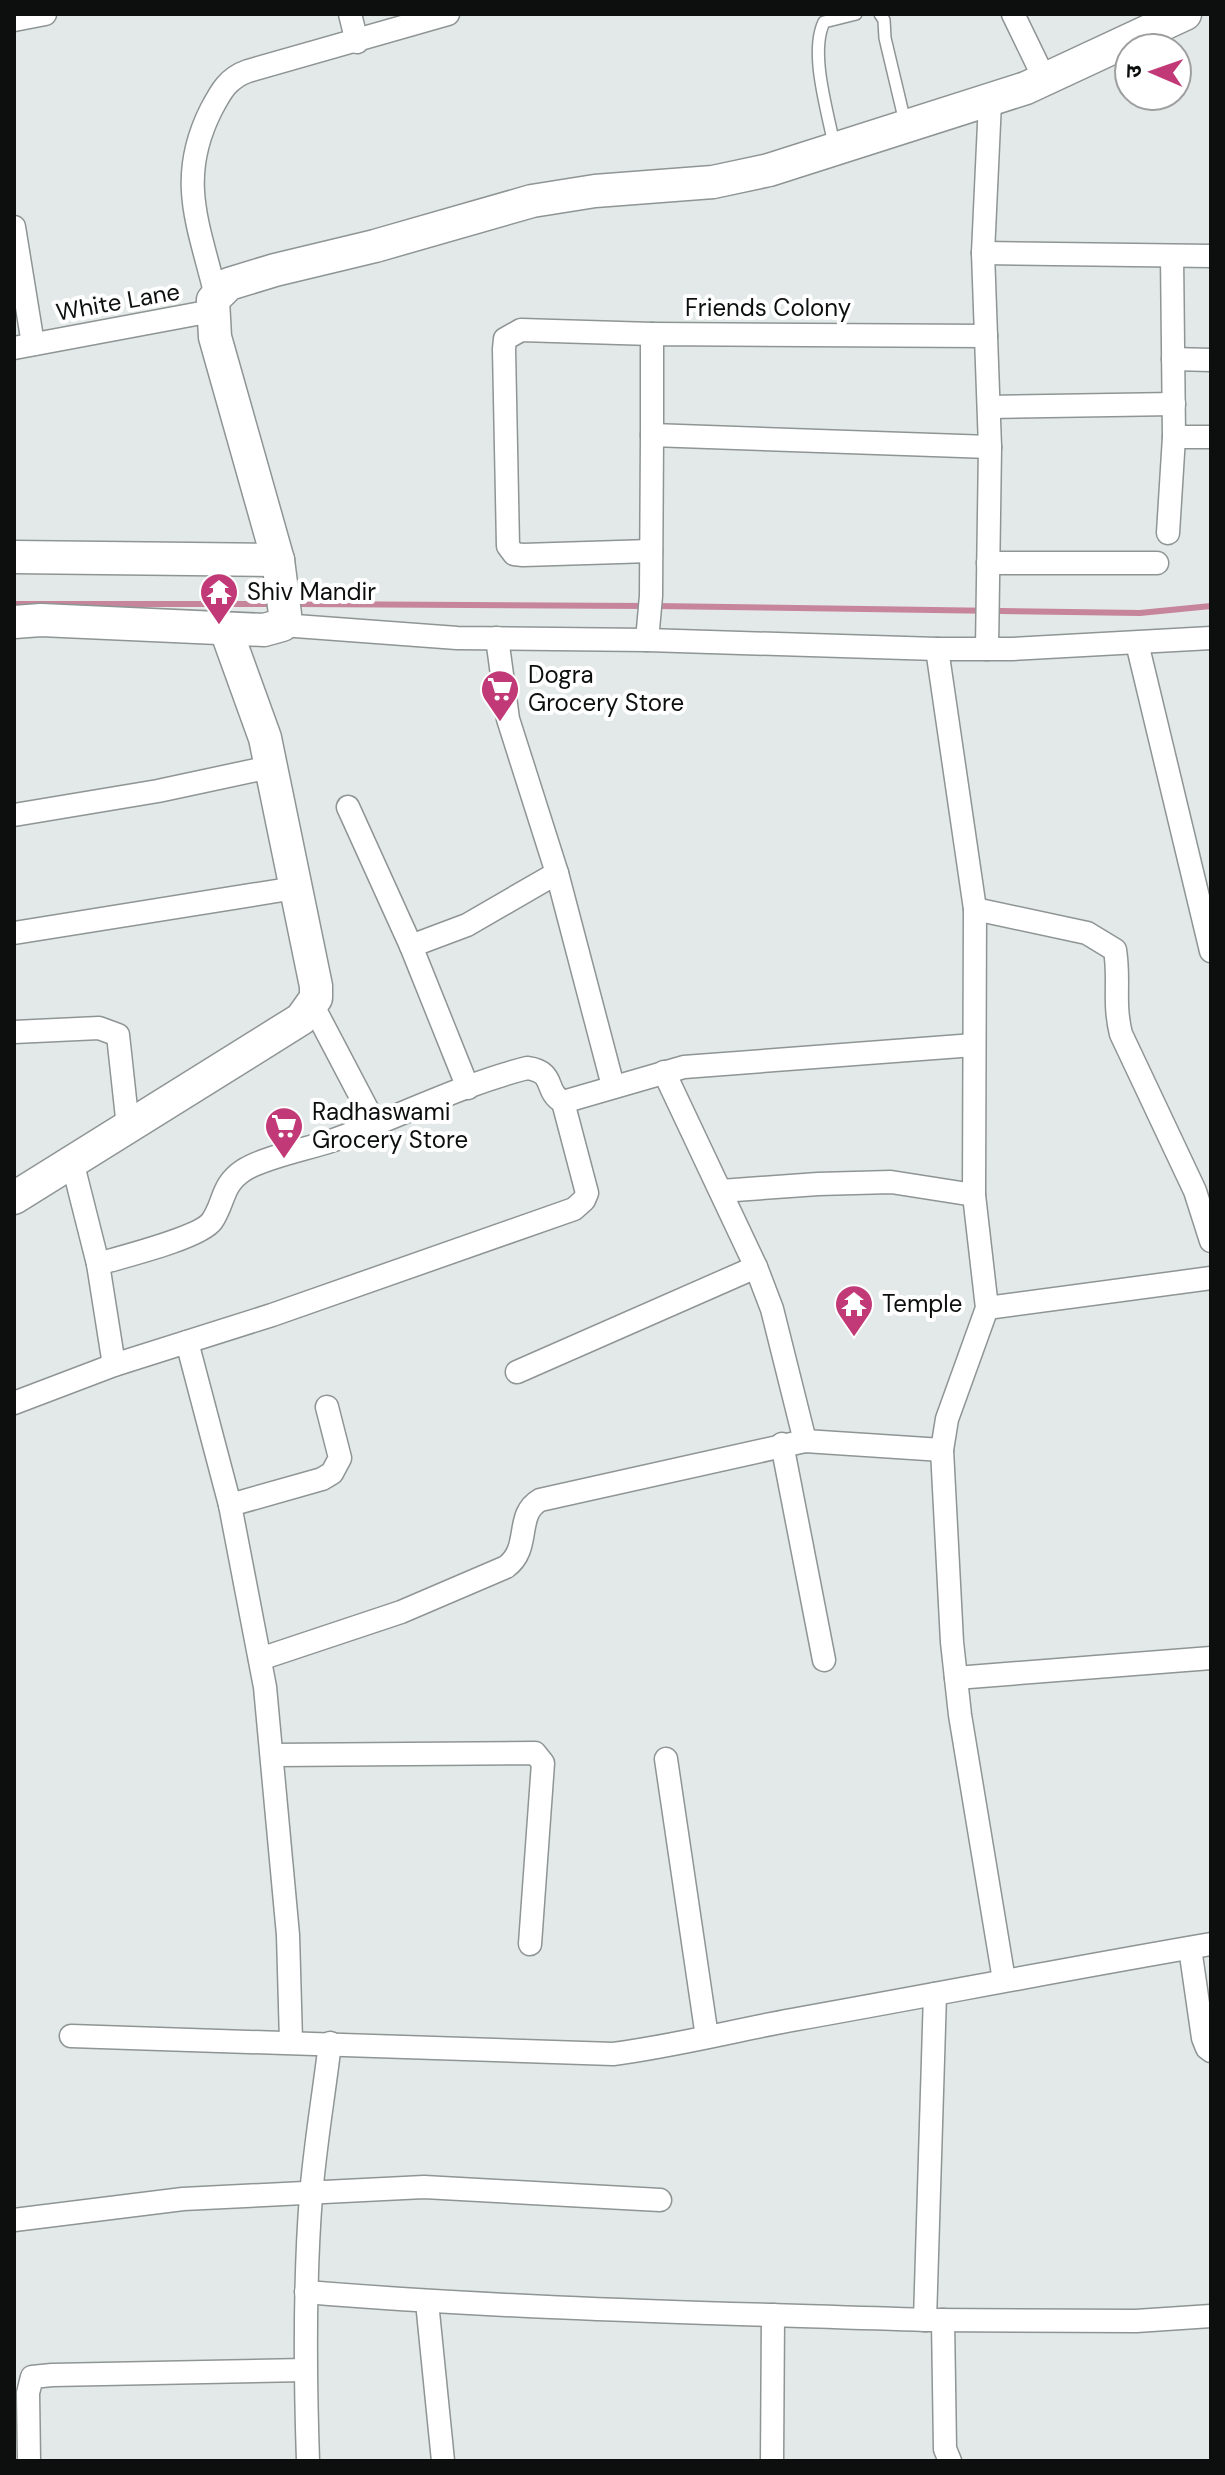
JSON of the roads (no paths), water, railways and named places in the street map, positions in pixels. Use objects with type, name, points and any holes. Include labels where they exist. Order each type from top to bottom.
[{"type":"main road","points":[[14,622],[41,620],[272,630],[284,620],[280,569],[219,350],[214,304],[229,284],[532,201],[595,191],[713,182],[769,170],[990,102],[1045,80],[1185,14]]},
{"type":"main road","points":[[14,557],[280,569]]},
{"type":"main road","points":[[14,1198],[301,1019],[312,1004],[316,986],[265,738],[226,630]]},
{"type":"street","points":[[14,20],[45,14]]},
{"type":"street","points":[[350,14],[357,42]]},
{"type":"street","points":[[214,304],[191,176],[201,133],[228,82],[237,75],[448,14]]},
{"type":"street","points":[[1013,14],[1045,80]]},
{"type":"street","points":[[987,649],[990,447],[983,253],[990,102]]},
{"type":"street","name":"White Lane","points":[[14,227],[24,346],[214,304]]},
{"type":"street","points":[[983,253],[1211,256]]},
{"type":"street","points":[[1168,533],[1174,437],[1172,256]]},
{"type":"street","points":[[651,551],[514,554],[508,546],[504,349],[505,339],[521,330],[652,334]]},
{"type":"street","name":"Friends Colony","points":[[650,618],[652,334],[986,336]]},
{"type":"street","points":[[1173,359],[1211,360]]},
{"type":"street","points":[[989,407],[1174,404]]},
{"type":"street","points":[[652,435],[990,447]]},
{"type":"street","points":[[1174,437],[1211,437]]},
{"type":"street","points":[[988,563],[1157,563]]},
{"type":"street","points":[[284,620],[457,638],[497,638],[650,618],[937,649],[1211,638]]},
{"type":"street","points":[[497,638],[508,719],[557,873],[613,1086]]},
{"type":"street","points":[[1137,643],[1211,951]]},
{"type":"street","points":[[937,649],[975,909],[974,1195],[987,1308],[947,1419],[942,1450],[956,1678],[1004,1980]]},
{"type":"street","points":[[14,815],[158,791],[270,767]]},
{"type":"street","points":[[348,807],[411,946],[468,1088]]},
{"type":"street","points":[[411,946],[467,925],[557,873]]},
{"type":"street","points":[[14,933],[295,888]]},
{"type":"street","points":[[975,909],[1087,933],[1115,950],[1116,1014],[1121,1034],[1195,1191],[1211,1241]]},
{"type":"street","points":[[312,1004],[375,1124]]},
{"type":"street","points":[[14,1032],[99,1028],[118,1035],[128,1127]]},
{"type":"street","points":[[563,1102],[684,1067],[974,1045]]},
{"type":"street","points":[[14,1403],[114,1365],[272,1315],[574,1209],[587,1193],[563,1102],[556,1098],[546,1075],[539,1069],[527,1068],[247,1168],[232,1180],[221,1196],[212,1220],[204,1228],[185,1237],[98,1264]]},
{"type":"street","points":[[664,1072],[756,1267],[772,1309],[824,1660]]},
{"type":"street","points":[[72,1161],[98,1264],[114,1365]]},
{"type":"street","points":[[721,1191],[891,1182],[974,1195]]},
{"type":"street","points":[[517,1372],[756,1267]]},
{"type":"street","points":[[987,1308],[1211,1278]]},
{"type":"street","points":[[187,1342],[230,1505],[260,1659],[273,1755],[288,1935],[291,2041]]},
{"type":"street","points":[[230,1505],[322,1479],[332,1473],[340,1458],[327,1407]]},
{"type":"street","points":[[260,1659],[401,1612],[506,1567],[521,1550],[529,1509],[540,1500],[793,1442],[942,1450]]},
{"type":"street","points":[[956,1678],[1211,1658]]},
{"type":"street","points":[[273,1755],[535,1753],[543,1763],[530,1944]]},
{"type":"street","points":[[666,1759],[707,2037]]},
{"type":"street","points":[[71,2036],[613,2054],[1200,1946],[1203,2038],[1211,2051]]},
{"type":"street","points":[[935,1994],[934,2320],[945,2449],[950,2461]]},
{"type":"street","points":[[308,2461],[305,2370],[311,2193],[330,2043]]},
{"type":"street","points":[[14,2220],[183,2199],[424,2187],[660,2200]]},
{"type":"street","points":[[306,2292],[427,2302],[934,2320],[1136,2321],[1211,2316]]},
{"type":"street","points":[[427,2302],[443,2461]]},
{"type":"street","points":[[772,2461],[773,2315]]},
{"type":"street","points":[[29,2461],[28,2393],[32,2377],[305,2370]]},
{"type":"lane","points":[[835,149],[819,62],[819,39],[824,22],[856,14]]},
{"type":"lane","points":[[880,14],[884,20],[885,38],[906,127]]},
{"type":"waterway","points":[[14,604],[276,604]]},
{"type":"waterway","points":[[295,604],[644,606]]},
{"type":"waterway","points":[[655,606],[1140,613],[1211,606]]},
{"type":"place","name":"Shiv Mandir","points":[[219,626]]},
{"type":"place","name":"Dogra Grocery Store","points":[[500,723]]},
{"type":"place","name":"Radhaswami Grocery Store","points":[[284,1160]]},
{"type":"place","name":"Temple","points":[[854,1338]]}]
